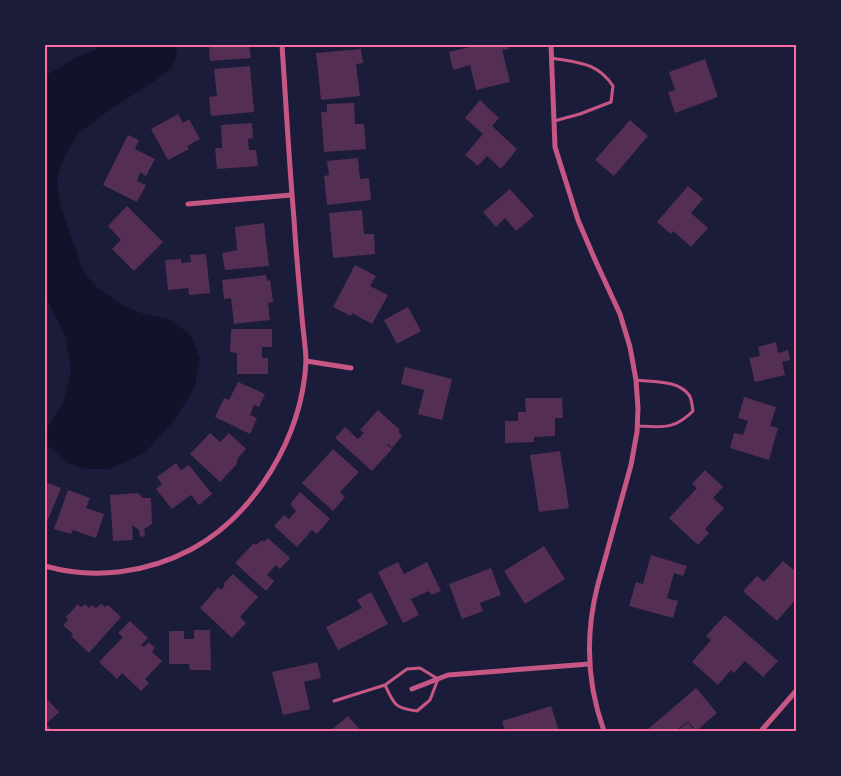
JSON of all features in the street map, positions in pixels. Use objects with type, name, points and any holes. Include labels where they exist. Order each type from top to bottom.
[{"type":"street","points":[[45,566],[81,572],[107,573],[157,564],[181,555],[204,542],[242,510],[256,493],[284,446],[299,404],[306,361],[291,195],[282,45]]},
{"type":"street","points":[[551,45],[555,147],[578,220],[620,314],[630,347],[636,380],[637,426],[631,465],[592,608],[589,639],[589,664],[594,700],[604,731]]},
{"type":"street","points":[[188,204],[291,195]]},
{"type":"street","points":[[306,361],[351,368]]},
{"type":"street","points":[[412,689],[448,675],[589,664]]},
{"type":"street","points":[[761,731],[796,691]]},
{"type":"lane","points":[[552,58],[585,64],[605,74],[613,86],[611,102],[580,114],[554,121]]},
{"type":"lane","points":[[636,380],[681,387],[690,396],[693,411],[678,424],[667,427],[637,426]]},
{"type":"lane","points":[[334,701],[385,684],[407,669],[420,668],[438,679],[430,700],[417,711],[401,708],[391,699],[385,684]]},
{"type":"shaded area","points":[[99,45],[177,45],[172,67],[158,79],[112,108],[78,134],[64,157],[57,178],[60,204],[84,273],[98,288],[124,306],[141,313],[172,320],[192,337],[200,358],[195,387],[176,418],[146,452],[110,469],[85,469],[67,463],[46,444],[45,432],[63,403],[71,371],[66,337],[45,295],[45,76],[79,56],[96,50]]},
{"type":"building","points":[[209,45],[249,45],[251,58],[210,61]]},
{"type":"building","points":[[478,45],[508,45],[509,49],[502,50],[510,82],[476,90],[470,65],[453,70],[449,52]]},
{"type":"building","points":[[361,49],[363,63],[356,64],[360,96],[321,100],[316,53]]},
{"type":"building","points":[[705,59],[718,97],[675,113],[668,92],[675,90],[669,72]]},
{"type":"building","points":[[250,66],[254,112],[211,116],[209,97],[217,96],[214,69]]},
{"type":"building","points":[[480,100],[499,118],[492,126],[517,149],[501,169],[487,156],[478,166],[465,155],[483,134],[465,118]]},
{"type":"building","points":[[354,103],[355,124],[364,124],[366,149],[324,152],[321,112],[327,112],[327,104]]},
{"type":"building","points":[[178,114],[183,123],[189,119],[200,139],[187,146],[189,149],[168,160],[151,129]]},
{"type":"building","points":[[630,120],[648,136],[614,176],[595,160]]},
{"type":"building","points":[[252,123],[253,138],[248,139],[249,150],[256,150],[258,166],[217,169],[215,148],[222,148],[221,125]]},
{"type":"building","points":[[128,135],[139,140],[135,149],[155,159],[146,176],[140,172],[137,181],[146,185],[137,202],[103,185]]},
{"type":"building","points":[[358,158],[360,179],[369,178],[371,200],[327,205],[324,176],[329,175],[327,161]]},
{"type":"building","points":[[688,186],[703,199],[691,213],[708,228],[691,247],[673,231],[671,234],[657,222]]},
{"type":"building","points":[[510,189],[534,216],[516,231],[505,218],[496,227],[483,212]]},
{"type":"building","points":[[127,206],[163,242],[134,271],[112,249],[121,240],[108,226]]},
{"type":"building","points":[[362,210],[364,234],[374,234],[375,254],[333,258],[329,213]]},
{"type":"building","points":[[264,223],[269,266],[225,270],[222,253],[237,250],[235,227]]},
{"type":"building","points":[[206,254],[210,293],[189,295],[188,288],[168,290],[165,260],[181,259],[181,263],[191,262],[190,255]]},
{"type":"building","points":[[355,265],[376,276],[370,286],[388,295],[372,324],[352,313],[351,316],[333,307]]},
{"type":"building","points":[[266,275],[267,281],[270,280],[273,302],[268,303],[270,320],[234,324],[231,298],[224,299],[222,280]]},
{"type":"building","points":[[408,307],[421,331],[397,344],[384,320]]},
{"type":"building","points":[[231,329],[272,329],[272,347],[262,347],[262,358],[268,358],[268,374],[237,374],[237,353],[230,352]]},
{"type":"building","points":[[776,342],[778,353],[788,350],[790,360],[782,362],[785,375],[755,382],[749,358],[760,356],[758,347]]},
{"type":"building","points":[[405,367],[452,379],[442,420],[418,414],[424,390],[401,384]]},
{"type":"building","points":[[238,382],[265,394],[259,407],[254,405],[250,415],[257,418],[250,434],[215,417],[224,398],[229,400]]},
{"type":"building","points":[[744,397],[776,407],[770,426],[778,428],[769,460],[730,448],[734,433],[743,435],[748,421],[738,418]]},
{"type":"building","points":[[525,398],[562,398],[563,418],[555,418],[555,436],[534,437],[534,442],[505,443],[505,421],[518,421],[518,412],[526,412]]},
{"type":"building","points":[[378,410],[400,430],[398,432],[402,436],[392,448],[387,445],[392,449],[372,471],[335,438],[345,427],[358,439],[364,433],[360,430]]},
{"type":"building","points":[[210,433],[220,442],[229,433],[246,449],[238,458],[236,465],[220,482],[190,454]]},
{"type":"building","points":[[333,449],[359,472],[340,492],[345,497],[333,511],[302,483]]},
{"type":"building","points":[[560,451],[569,508],[539,512],[530,455]]},
{"type":"building","points":[[176,463],[181,470],[189,465],[212,494],[199,505],[191,495],[172,509],[156,489],[162,484],[157,477]]},
{"type":"building","points":[[705,470],[723,487],[713,498],[724,508],[705,529],[709,533],[698,545],[669,518],[697,488],[692,484]]},
{"type":"building","points":[[45,482],[61,488],[45,527]]},
{"type":"building","points":[[68,490],[90,498],[86,508],[104,514],[96,538],[73,530],[71,534],[54,529]]},
{"type":"building","points":[[300,492],[330,519],[317,534],[312,530],[297,547],[274,526],[284,515],[289,519],[296,511],[290,504]]},
{"type":"building","points":[[138,493],[143,498],[151,498],[152,524],[144,529],[145,536],[140,537],[139,530],[132,525],[133,540],[113,541],[110,495]]},
{"type":"building","points":[[268,538],[290,558],[280,569],[276,565],[267,575],[274,581],[266,591],[235,563],[254,543],[256,545]]},
{"type":"building","points":[[544,546],[565,579],[525,604],[504,571]]},
{"type":"building","points":[[651,555],[687,566],[683,576],[674,573],[667,598],[678,601],[673,618],[629,606],[636,582],[643,584]]},
{"type":"building","points":[[783,561],[796,572],[796,599],[777,621],[743,591],[757,576],[764,582]]},
{"type":"building","points":[[398,562],[404,574],[427,562],[441,591],[431,595],[429,591],[411,599],[419,615],[403,623],[378,572]]},
{"type":"building","points":[[491,568],[501,595],[480,603],[483,611],[462,619],[449,584]]},
{"type":"building","points":[[233,574],[258,597],[240,617],[246,623],[232,638],[200,608],[218,587],[221,590],[225,585],[223,584]]},
{"type":"building","points":[[371,592],[388,624],[338,650],[326,627],[362,608],[357,600]]},
{"type":"building","points":[[78,604],[81,607],[85,604],[89,608],[92,605],[96,608],[101,604],[105,607],[108,605],[121,617],[89,653],[71,636],[73,634],[63,625],[68,620],[66,617]]},
{"type":"building","points":[[725,615],[778,661],[763,677],[745,661],[734,673],[731,670],[718,685],[692,662],[711,640],[706,636]]},
{"type":"building","points":[[130,621],[148,638],[141,645],[144,647],[149,642],[155,648],[152,652],[162,661],[145,679],[149,683],[141,691],[122,673],[117,679],[99,662],[123,637],[118,633]]},
{"type":"building","points":[[194,630],[210,630],[211,670],[190,670],[189,664],[169,664],[169,631],[184,631],[184,639],[194,639]]},
{"type":"building","points":[[317,662],[321,678],[304,682],[310,709],[283,715],[272,672]]},
{"type":"building","points":[[696,688],[717,713],[696,731],[688,721],[678,729],[680,731],[646,731]]},
{"type":"building","points":[[45,697],[59,712],[46,724],[53,731],[45,731]]},
{"type":"building","points":[[551,706],[559,731],[505,731],[502,721]]},
{"type":"building","points":[[348,716],[361,731],[330,731]]},
{"type":"building","points":[[688,722],[694,731],[681,731],[680,729]]}]
